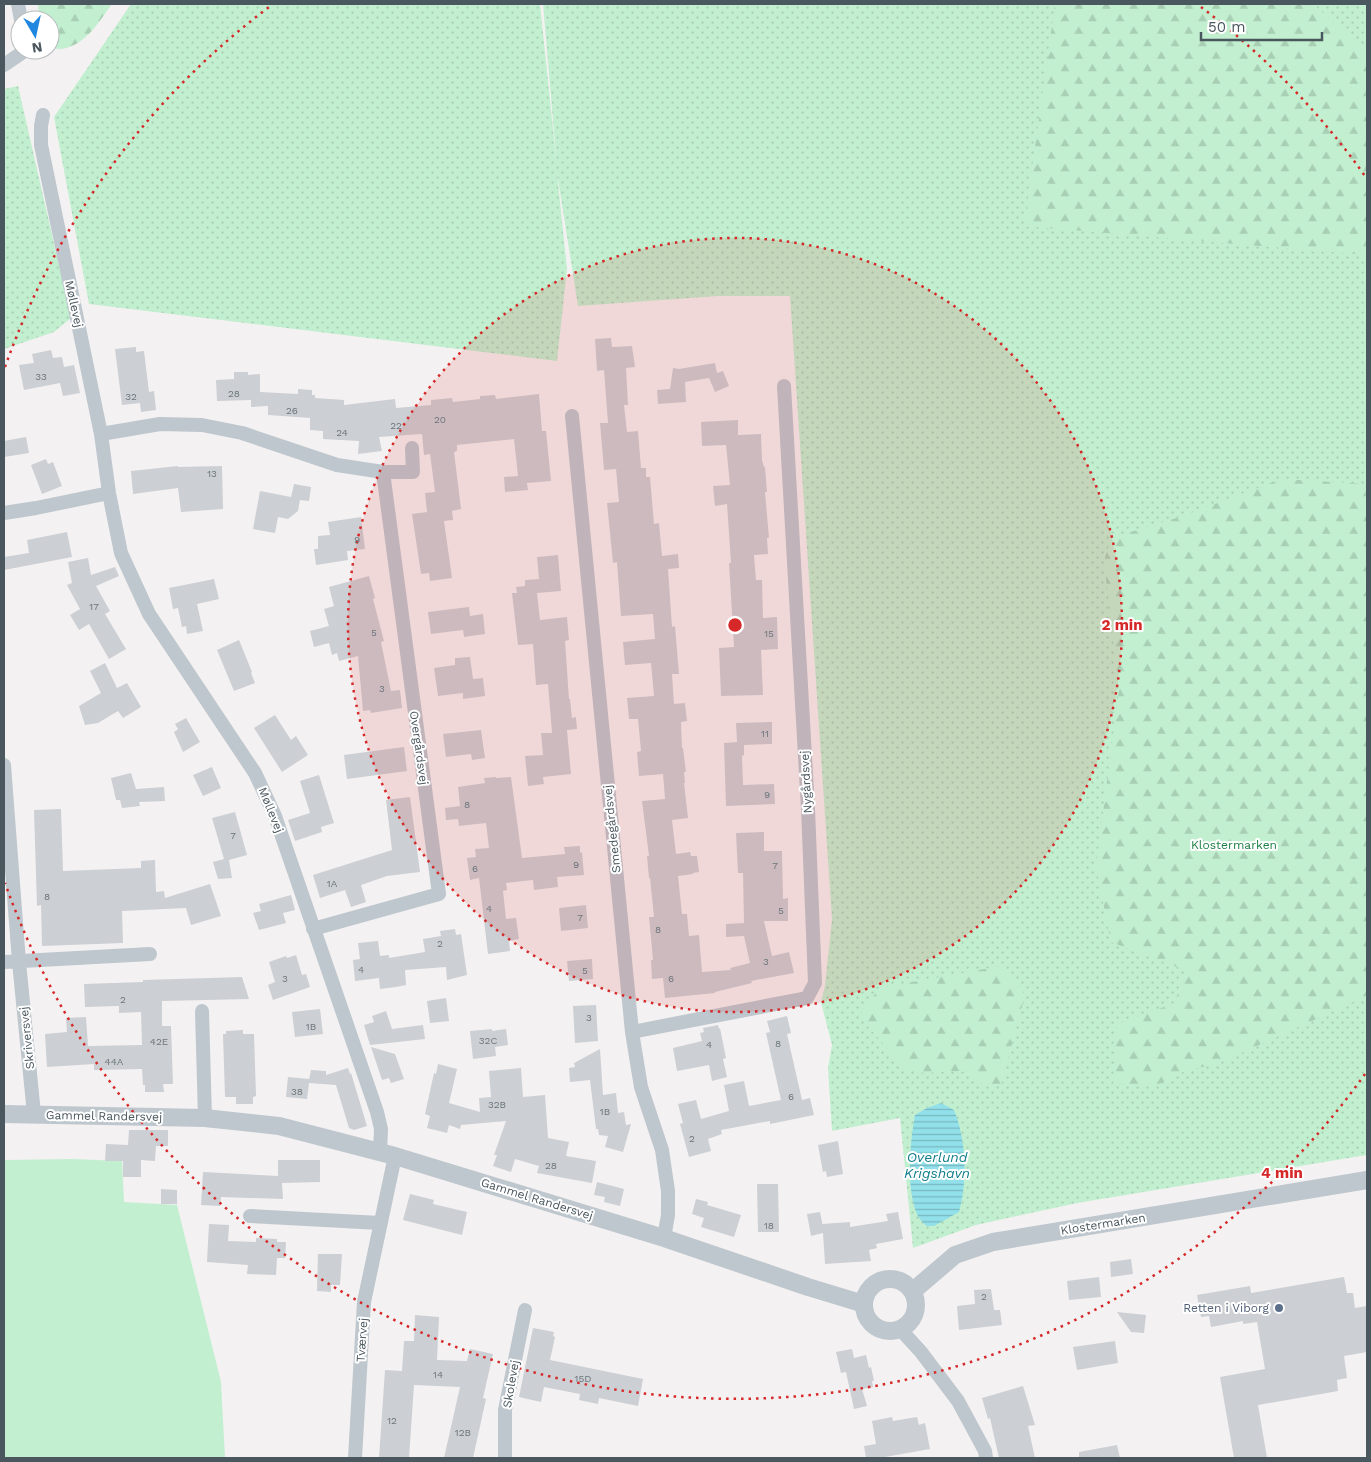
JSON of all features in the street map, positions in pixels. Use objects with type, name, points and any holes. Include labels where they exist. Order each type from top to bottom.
[{"type":"street","name":"Møllevej","points":[[43,115],[41,145],[101,434],[109,493],[122,553],[149,614],[255,773],[275,816],[377,1112],[388,1154]]},
{"type":"street","name":"Nygårdsvej","points":[[632,1032],[807,998],[815,983],[808,809],[784,386]]},
{"type":"street","name":"Smedegårdsvej","points":[[572,416],[632,1032],[641,1087],[662,1150],[668,1191],[668,1215],[664,1238]]},
{"type":"street","points":[[101,434],[160,424],[202,425],[242,433],[337,465],[383,472],[413,472],[412,448]]},
{"type":"street","name":"Overgårdsvej","points":[[314,929],[439,894],[383,472]]},
{"type":"street","points":[[4,513],[109,493]]},
{"type":"street","name":"Skriversvej","points":[[4,765],[19,962],[34,1114]]},
{"type":"street","points":[[4,962],[150,954]]},
{"type":"street","points":[[202,1011],[205,1118]]},
{"type":"street","name":"Gammel Randersvej","points":[[4,1114],[205,1118],[279,1126],[388,1154],[664,1238],[864,1304]]},
{"type":"street","name":"Tværvej","points":[[355,1458],[364,1302],[380,1222],[388,1154]]},
{"type":"street","name":"Klostermarken","points":[[913,1291],[955,1255],[993,1242],[1367,1180]]},
{"type":"street","points":[[250,1216],[380,1222]]},
{"type":"street","points":[[888,1278],[901,1280],[913,1291],[916,1310],[906,1326],[888,1331],[880,1329],[871,1323],[866,1316],[865,1297],[869,1289],[881,1280],[888,1278]]},
{"type":"street","name":"Skolevej","points":[[505,1458],[505,1410],[524,1310]]},
{"type":"street","points":[[900,1329],[921,1352],[958,1401],[985,1451],[986,1458]]},
{"type":"green space","points":[[38,4],[112,4],[87,36],[64,49],[60,49],[60,10],[39,10]]},
{"type":"green space","points":[[131,4],[540,4],[557,167],[543,4],[1367,4],[1367,1155],[1077,1203],[976,1225],[913,1248],[900,1118],[832,1131],[828,1068],[832,1045],[821,1002],[825,986],[832,919],[790,296],[718,296],[578,306],[557,173],[567,269],[557,361],[89,304],[54,117]]},
{"type":"green space","points":[[1055,4],[1313,4],[1367,51],[1367,255],[1024,226]]},
{"type":"green space","points":[[18,86],[71,318],[54,332],[4,349],[4,89]]},
{"type":"green space","name":"Klostermarken","points":[[1281,479],[1367,484],[1367,996],[1219,1063],[1185,1071],[1155,1086],[1113,1083],[1117,1024],[1175,1003],[1185,970],[1111,942],[1096,867],[1119,690],[1104,561],[1111,538],[1183,516]]},
{"type":"green space","points":[[1001,966],[1025,995],[1001,1085],[990,1088],[962,1071],[924,1073],[905,1069],[867,1025],[861,1011],[880,988]]},
{"type":"green space","points":[[72,1159],[122,1161],[124,1202],[177,1205],[221,1382],[225,1458],[4,1458],[4,1160]]},
{"type":"water","name":"Overlund Krigshavn","points":[[941,1103],[954,1110],[958,1121],[963,1147],[964,1187],[959,1212],[934,1226],[927,1226],[917,1214],[911,1191],[912,1138],[915,1115]]},
{"type":"building","points":[[611,338],[612,347],[632,346],[635,367],[626,368],[628,405],[624,405],[627,432],[638,431],[641,468],[646,468],[646,477],[650,477],[654,524],[659,523],[662,556],[678,554],[679,568],[668,569],[672,627],[675,626],[679,674],[672,674],[674,704],[685,703],[687,721],[681,722],[688,818],[672,820],[676,854],[690,852],[691,856],[697,856],[699,872],[678,876],[682,914],[687,914],[689,936],[699,935],[702,972],[731,970],[730,968],[750,963],[744,936],[726,937],[726,924],[744,923],[743,873],[738,873],[736,833],[764,832],[764,851],[782,851],[783,899],[788,898],[788,921],[764,921],[772,956],[789,952],[794,973],[751,981],[752,983],[715,993],[665,998],[663,978],[652,979],[651,960],[653,960],[649,917],[654,917],[642,801],[665,799],[663,774],[639,776],[637,752],[641,751],[638,719],[629,719],[627,698],[654,696],[651,663],[625,665],[623,642],[655,639],[653,614],[621,616],[617,562],[613,563],[607,503],[619,502],[616,469],[604,470],[600,423],[608,423],[604,370],[597,371],[595,339]]},
{"type":"building","points":[[136,347],[136,352],[144,351],[149,392],[154,391],[156,410],[141,412],[140,403],[122,405],[115,349]]},
{"type":"building","points":[[51,350],[53,358],[62,357],[64,367],[74,365],[80,393],[63,396],[60,383],[24,390],[19,365],[34,363],[32,354]]},
{"type":"building","points":[[715,363],[717,373],[723,371],[729,386],[715,392],[709,378],[685,382],[686,402],[658,404],[657,390],[670,389],[673,368],[679,369]]},
{"type":"building","points":[[234,372],[248,372],[248,375],[260,374],[260,392],[298,394],[298,389],[312,390],[312,395],[315,395],[315,398],[344,400],[344,405],[395,399],[396,408],[431,405],[431,400],[452,398],[453,402],[480,399],[480,396],[495,395],[496,399],[539,394],[542,431],[546,431],[551,481],[527,483],[528,490],[505,492],[504,477],[518,476],[514,439],[457,445],[457,451],[454,452],[461,509],[452,511],[453,520],[444,521],[452,578],[430,581],[429,573],[421,574],[412,514],[427,512],[425,493],[435,492],[430,454],[424,455],[422,434],[379,437],[382,451],[358,454],[359,441],[323,439],[323,431],[310,430],[310,418],[268,415],[268,406],[251,407],[251,400],[217,401],[216,380],[234,379]]},
{"type":"building","points":[[738,420],[738,435],[761,434],[762,460],[765,467],[767,492],[765,492],[769,538],[767,538],[768,554],[754,555],[756,580],[762,580],[763,618],[777,617],[778,649],[761,650],[763,695],[721,696],[719,648],[734,647],[729,563],[731,563],[727,504],[715,506],[713,486],[730,485],[726,445],[702,446],[701,422]]},
{"type":"building","points":[[26,437],[29,453],[4,457],[4,441]]},
{"type":"building","points":[[46,459],[48,464],[53,462],[62,486],[42,494],[31,465]]},
{"type":"building","points":[[178,466],[222,466],[223,509],[181,512],[178,488],[133,494],[131,471]]},
{"type":"building","points":[[294,484],[311,487],[309,501],[300,500],[298,511],[288,519],[278,517],[275,533],[253,529],[260,491],[291,497]]},
{"type":"building","points":[[361,517],[365,549],[347,551],[348,560],[316,565],[314,549],[318,549],[318,536],[330,535],[328,522]]},
{"type":"building","points":[[67,532],[72,557],[4,570],[4,557],[29,553],[27,540]]},
{"type":"building","points":[[558,555],[561,591],[537,593],[540,620],[567,617],[569,640],[565,641],[569,699],[572,718],[576,717],[577,729],[567,730],[571,774],[543,777],[544,784],[528,786],[525,756],[543,755],[541,733],[552,733],[548,684],[536,685],[533,644],[518,645],[512,593],[517,593],[516,587],[525,586],[525,580],[539,579],[537,557]]},
{"type":"building","points":[[88,558],[91,575],[115,567],[119,576],[96,586],[110,611],[105,614],[126,649],[109,659],[89,624],[79,630],[70,615],[80,609],[67,585],[72,583],[68,562]]},
{"type":"building","points":[[369,576],[384,641],[381,642],[391,691],[400,690],[402,708],[371,713],[370,710],[363,711],[358,656],[339,661],[337,653],[332,655],[329,643],[314,647],[310,631],[329,626],[324,609],[334,606],[329,587]]},
{"type":"building","points":[[214,579],[219,599],[197,604],[203,631],[187,634],[186,626],[182,627],[178,608],[173,609],[169,588]]},
{"type":"building","points":[[469,607],[470,616],[483,614],[485,634],[464,637],[463,630],[431,634],[428,612]]},
{"type":"building","points":[[239,640],[255,683],[234,691],[217,650]]},
{"type":"building","points":[[470,657],[473,679],[483,678],[485,696],[463,699],[463,693],[438,696],[434,668],[455,665],[455,658]]},
{"type":"building","points":[[105,663],[117,688],[127,683],[141,707],[123,718],[118,711],[98,723],[85,725],[79,706],[101,693],[90,671]]},
{"type":"building","points":[[275,715],[291,740],[296,736],[308,755],[282,772],[254,728]]},
{"type":"building","points":[[186,718],[200,742],[183,752],[174,732],[178,729],[175,724]]},
{"type":"building","points":[[772,722],[772,744],[744,745],[744,755],[742,756],[743,785],[774,784],[775,804],[726,806],[724,743],[737,742],[736,723]]},
{"type":"building","points":[[481,730],[485,758],[472,760],[471,754],[446,757],[443,734]]},
{"type":"building","points":[[404,747],[407,771],[347,779],[344,755]]},
{"type":"building","points":[[212,767],[221,788],[203,796],[193,775]]},
{"type":"building","points":[[131,773],[136,789],[164,787],[165,801],[139,802],[140,806],[122,808],[120,800],[116,800],[111,778]]},
{"type":"building","points":[[319,775],[334,823],[321,827],[322,832],[295,841],[288,820],[310,813],[300,781]]},
{"type":"building","points":[[511,777],[522,858],[565,854],[564,847],[580,846],[584,875],[557,877],[558,887],[534,890],[533,880],[506,883],[507,890],[503,891],[506,919],[516,918],[519,939],[509,941],[510,951],[488,954],[479,878],[470,880],[467,858],[476,857],[475,849],[489,848],[486,823],[459,826],[458,819],[446,820],[445,808],[460,806],[458,787],[485,783],[484,778]]},
{"type":"building","points":[[410,797],[420,872],[387,876],[361,885],[366,902],[351,907],[345,890],[320,898],[313,875],[392,850],[386,800]]},
{"type":"building","points":[[61,809],[63,871],[141,868],[141,861],[155,860],[156,892],[164,891],[165,898],[210,884],[221,916],[191,925],[186,908],[122,911],[123,943],[42,946],[41,905],[37,906],[34,810]]},
{"type":"building","points":[[235,812],[247,855],[229,860],[232,878],[218,879],[213,862],[224,859],[212,818]]},
{"type":"building","points":[[291,895],[295,910],[283,913],[286,923],[259,930],[253,913],[261,911],[259,904]]},
{"type":"building","points":[[586,905],[588,928],[561,931],[559,908]]},
{"type":"building","points":[[455,929],[456,935],[461,934],[467,975],[447,980],[446,967],[405,970],[406,985],[380,989],[379,978],[355,981],[353,960],[360,959],[358,943],[378,941],[380,956],[389,955],[389,958],[425,952],[423,939],[441,936],[440,931]]},
{"type":"building","points":[[296,955],[302,975],[306,974],[310,987],[273,1000],[268,985],[275,982],[269,962],[286,956],[287,958]]},
{"type":"building","points":[[592,959],[593,979],[569,981],[567,961]]},
{"type":"building","points":[[242,977],[249,999],[162,1001],[162,1026],[171,1026],[173,1084],[163,1084],[164,1092],[145,1092],[142,1069],[94,1070],[94,1064],[47,1067],[45,1034],[67,1032],[66,1018],[86,1017],[88,1046],[142,1045],[141,1012],[119,1013],[119,1006],[85,1007],[84,984]]},
{"type":"building","points":[[446,998],[449,1021],[430,1023],[427,1001]]},
{"type":"building","points":[[596,1005],[598,1041],[575,1043],[573,1006]]},
{"type":"building","points":[[320,1009],[323,1034],[295,1037],[292,1012]]},
{"type":"building","points":[[386,1011],[392,1029],[423,1025],[425,1039],[370,1045],[364,1025],[374,1022],[372,1016]]},
{"type":"building","points":[[787,1016],[791,1033],[787,1034],[802,1100],[810,1098],[814,1115],[770,1124],[770,1121],[721,1130],[722,1134],[708,1139],[711,1151],[689,1157],[680,1124],[683,1123],[678,1104],[696,1100],[701,1119],[729,1111],[724,1085],[744,1081],[749,1106],[781,1100],[766,1033],[770,1032],[767,1021]]},
{"type":"building","points":[[718,1025],[726,1058],[723,1059],[727,1077],[712,1081],[709,1065],[677,1071],[673,1048],[702,1041],[700,1033],[704,1032],[703,1028]]},
{"type":"building","points":[[492,1029],[492,1031],[506,1029],[508,1045],[495,1047],[496,1056],[473,1059],[470,1031]]},
{"type":"building","points":[[243,1030],[243,1034],[254,1034],[256,1096],[253,1097],[253,1104],[236,1104],[236,1097],[225,1097],[223,1034],[226,1034],[226,1031]]},
{"type":"building","points":[[371,1047],[395,1054],[404,1079],[391,1083],[389,1078],[382,1080]]},
{"type":"building","points":[[600,1049],[603,1095],[616,1093],[618,1113],[624,1112],[626,1125],[631,1124],[623,1152],[605,1147],[608,1136],[599,1135],[598,1129],[596,1129],[590,1080],[570,1082],[569,1068],[575,1067],[574,1063]]},
{"type":"building","points":[[438,1064],[457,1069],[449,1103],[480,1112],[479,1098],[491,1097],[489,1071],[521,1068],[523,1097],[545,1095],[548,1138],[569,1142],[566,1156],[596,1161],[592,1183],[537,1173],[539,1166],[515,1159],[511,1172],[493,1166],[497,1155],[494,1155],[506,1121],[461,1125],[460,1129],[449,1125],[447,1133],[427,1128],[430,1116],[425,1114],[434,1073],[436,1074]]},
{"type":"building","points":[[348,1068],[367,1126],[354,1130],[349,1128],[336,1085],[309,1083],[307,1099],[286,1097],[288,1077],[309,1080],[311,1070],[326,1071],[326,1075]]},
{"type":"building","points":[[129,1130],[168,1130],[168,1146],[156,1146],[155,1161],[141,1160],[141,1177],[123,1177],[123,1161],[105,1161],[106,1144],[128,1145]]},
{"type":"building","points":[[838,1141],[843,1174],[827,1177],[826,1171],[823,1172],[818,1145]]},
{"type":"building","points":[[278,1160],[320,1160],[320,1182],[282,1183],[283,1199],[221,1197],[220,1206],[201,1205],[203,1172],[278,1176]]},
{"type":"building","points":[[597,1182],[624,1189],[620,1206],[604,1202],[605,1197],[594,1195]]},
{"type":"building","points":[[757,1184],[778,1184],[779,1232],[758,1232]]},
{"type":"building","points":[[161,1189],[177,1190],[177,1204],[161,1204]]},
{"type":"building","points":[[410,1194],[434,1200],[433,1204],[467,1212],[462,1235],[403,1220]]},
{"type":"building","points":[[696,1199],[708,1202],[707,1205],[741,1215],[734,1237],[701,1227],[704,1218],[692,1214]]},
{"type":"building","points":[[820,1212],[822,1224],[850,1222],[850,1227],[888,1221],[886,1214],[898,1212],[903,1239],[876,1244],[877,1248],[869,1250],[871,1261],[825,1264],[823,1233],[811,1236],[807,1214]]},
{"type":"building","points":[[209,1224],[229,1225],[228,1241],[256,1242],[256,1238],[277,1239],[277,1242],[286,1242],[285,1258],[277,1258],[276,1275],[247,1274],[248,1265],[207,1262]]},
{"type":"building","points":[[318,1254],[342,1254],[340,1285],[331,1285],[331,1292],[317,1291]]},
{"type":"building","points":[[1131,1259],[1133,1274],[1111,1277],[1110,1262]]},
{"type":"building","points":[[1099,1277],[1101,1297],[1069,1300],[1067,1281]]},
{"type":"building","points":[[1344,1277],[1347,1293],[1353,1293],[1355,1308],[1367,1306],[1367,1352],[1344,1356],[1347,1378],[1337,1380],[1338,1391],[1258,1405],[1267,1458],[1234,1458],[1220,1377],[1265,1369],[1257,1322],[1243,1324],[1243,1321],[1211,1327],[1209,1316],[1201,1317],[1197,1295],[1250,1286],[1251,1293]]},
{"type":"building","points":[[991,1289],[994,1310],[1000,1310],[1002,1325],[959,1330],[957,1306],[975,1304],[974,1290]]},
{"type":"building","points":[[1117,1312],[1146,1315],[1144,1333],[1131,1332]]},
{"type":"building","points":[[415,1315],[439,1317],[437,1360],[467,1361],[470,1349],[493,1354],[483,1398],[486,1399],[473,1458],[444,1458],[460,1387],[414,1385],[409,1458],[379,1458],[385,1370],[402,1371],[404,1341],[414,1341]]},
{"type":"building","points":[[533,1328],[554,1332],[553,1336],[555,1337],[550,1360],[643,1379],[638,1406],[599,1398],[598,1404],[579,1400],[580,1394],[544,1387],[541,1402],[519,1397]]},
{"type":"building","points":[[1115,1341],[1118,1363],[1077,1370],[1073,1347]]},
{"type":"building","points":[[852,1349],[854,1358],[866,1355],[874,1381],[872,1381],[873,1387],[862,1389],[867,1406],[854,1409],[846,1372],[841,1373],[836,1352]]},
{"type":"building","points":[[1023,1386],[1035,1425],[1028,1426],[1035,1458],[999,1458],[990,1418],[988,1419],[982,1398]]},
{"type":"building","points":[[892,1417],[893,1421],[917,1417],[919,1425],[925,1423],[930,1449],[879,1458],[866,1458],[864,1446],[876,1444],[872,1421]]},
{"type":"building","points":[[1117,1445],[1120,1458],[1079,1458],[1079,1452]]},
{"type":"place","name":"Retten i Viborg","points":[[1279,1308]]}]
